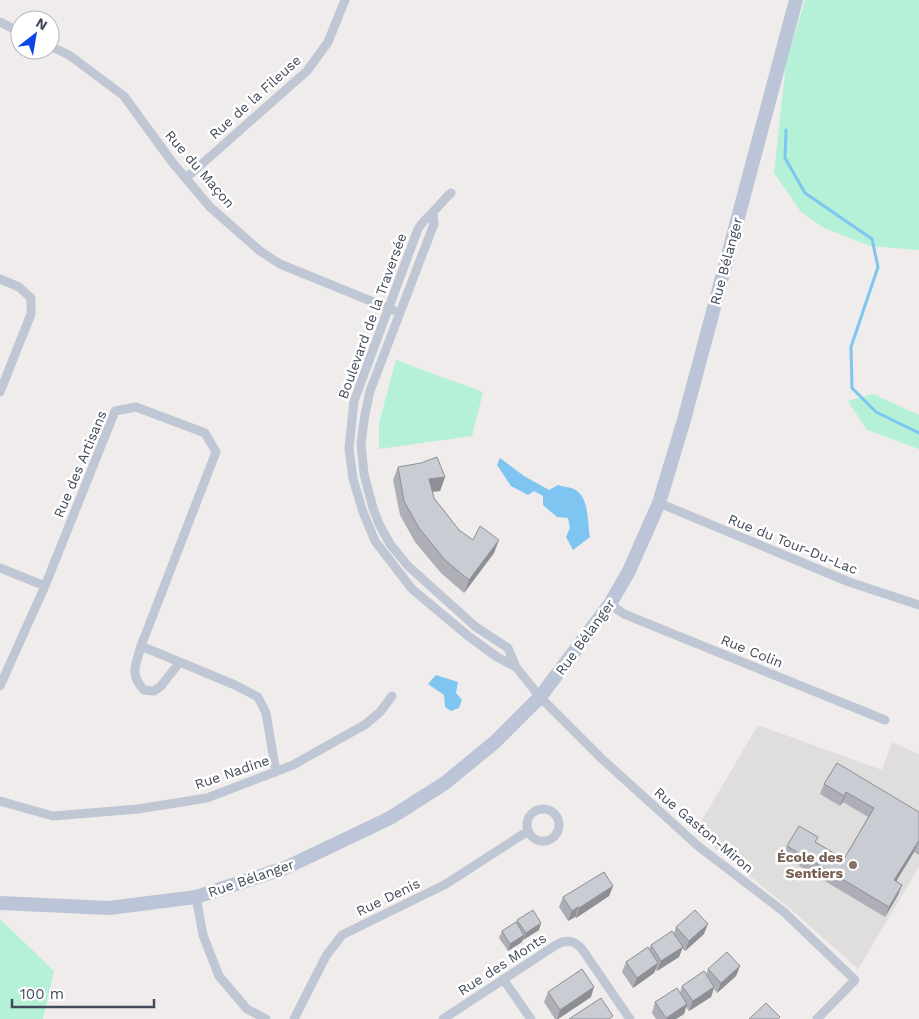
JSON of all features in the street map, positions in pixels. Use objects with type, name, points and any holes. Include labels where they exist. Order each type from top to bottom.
[{"type":"street","name":"Rue de la Fileuse","points":[[186,178],[307,71],[328,42],[345,0]]},
{"type":"street","name":"Rue Bélanger","points":[[0,903],[109,908],[196,897],[285,868],[390,818],[452,777],[495,742],[540,697],[610,604],[629,571],[659,503],[684,420],[796,0]]},
{"type":"street","name":"Rue du Maçon","points":[[60,51],[124,96],[172,162],[210,206],[260,251],[280,264],[400,313]]},
{"type":"street","name":"Boulevard de la Traversée","points":[[451,193],[433,213],[423,220],[418,229],[354,401],[349,448],[352,479],[375,541],[412,589],[467,636],[497,657],[516,666]]},
{"type":"street","name":"Boulevard de la Traversée","points":[[433,213],[434,224],[370,391],[365,414],[362,451],[364,474],[373,508],[390,544],[408,566],[476,627],[508,648],[516,666],[540,697]]},
{"type":"street","points":[[0,279],[19,287],[30,298],[31,314],[0,392]]},
{"type":"street","name":"Rue des Artisans","points":[[0,686],[45,586],[115,411],[136,407],[205,433],[216,452],[141,646],[134,672],[136,682],[144,690],[154,691],[161,686],[179,663]]},
{"type":"street","name":"Rue du Tour-Du-Lac","points":[[659,503],[848,582],[919,605]]},
{"type":"street","points":[[0,568],[45,586]]},
{"type":"street","name":"Rue Colin","points":[[610,604],[624,614],[885,720]]},
{"type":"street","points":[[141,646],[235,685],[258,697],[266,713],[276,772]]},
{"type":"street","name":"Rue Nadine","points":[[0,801],[52,816],[138,809],[207,798],[294,765],[366,724],[380,712],[392,696]]},
{"type":"street","name":"Rue Gaston-Miron","points":[[540,697],[601,758],[668,820],[717,861],[784,912],[855,980],[817,1019]]},
{"type":"street","name":"Rue Denis","points":[[294,1019],[326,956],[342,935],[446,884],[528,831]]},
{"type":"street","points":[[196,897],[202,935],[219,976],[247,1009],[266,1019]]},
{"type":"street","name":"Rue des Monts","points":[[443,1019],[567,940],[574,941],[582,949],[630,1019]]},
{"type":"street","points":[[503,980],[531,1019]]},
{"type":"shaded area","points":[[758,725],[882,770],[892,742],[919,754],[919,867],[858,969],[793,911],[695,832]]},
{"type":"green space","points":[[805,0],[919,0],[919,250],[870,246],[824,228],[801,212],[774,173],[786,63]]},
{"type":"green space","points":[[396,360],[483,392],[472,436],[379,449],[379,423]]},
{"type":"green space","points":[[873,394],[919,415],[919,449],[867,430],[848,401]]},
{"type":"green space","points":[[0,919],[54,971],[43,1019],[0,1019]]},
{"type":"water","points":[[500,458],[524,476],[549,490],[558,485],[574,489],[579,493],[583,498],[587,511],[590,537],[573,550],[566,537],[570,528],[568,518],[557,517],[543,505],[543,496],[534,491],[528,495],[511,486],[497,465]]},
{"type":"water","points":[[436,675],[458,682],[456,693],[462,700],[459,708],[451,711],[445,707],[444,695],[428,684]]},
{"type":"building","points":[[437,457],[445,477],[429,479],[434,498],[459,530],[473,540],[480,526],[499,540],[469,580],[445,560],[419,528],[404,501],[398,467],[421,463]]},
{"type":"building","points":[[837,763],[919,812],[919,842],[894,880],[902,885],[889,907],[787,846],[799,826],[818,837],[815,842],[844,859],[874,808],[846,792],[844,796],[824,784]]},
{"type":"building","points":[[604,872],[613,886],[572,911],[563,897]]},
{"type":"building","points":[[533,910],[541,923],[526,933],[517,920]]},
{"type":"building","points":[[695,910],[708,924],[689,941],[676,927]]},
{"type":"building","points":[[516,922],[524,935],[510,944],[502,931]]},
{"type":"building","points":[[672,931],[683,947],[661,961],[651,945]]},
{"type":"building","points":[[648,947],[658,963],[637,978],[626,962]]},
{"type":"building","points":[[727,952],[740,966],[721,983],[708,969]]},
{"type":"building","points":[[582,969],[594,987],[560,1010],[548,992]]},
{"type":"building","points":[[704,971],[714,987],[693,1001],[682,986]]},
{"type":"building","points":[[677,988],[687,1004],[666,1018],[655,1002]]},
{"type":"building","points":[[601,998],[613,1016],[609,1019],[569,1019]]},
{"type":"building","points":[[766,1003],[780,1017],[778,1019],[749,1019]]},
{"type":"waterway","points":[[786,130],[785,158],[805,193],[872,239],[878,267],[851,347],[852,388],[876,412],[919,433]]},
{"type":"place","name":"École des Sentiers","points":[[853,865]]}]
